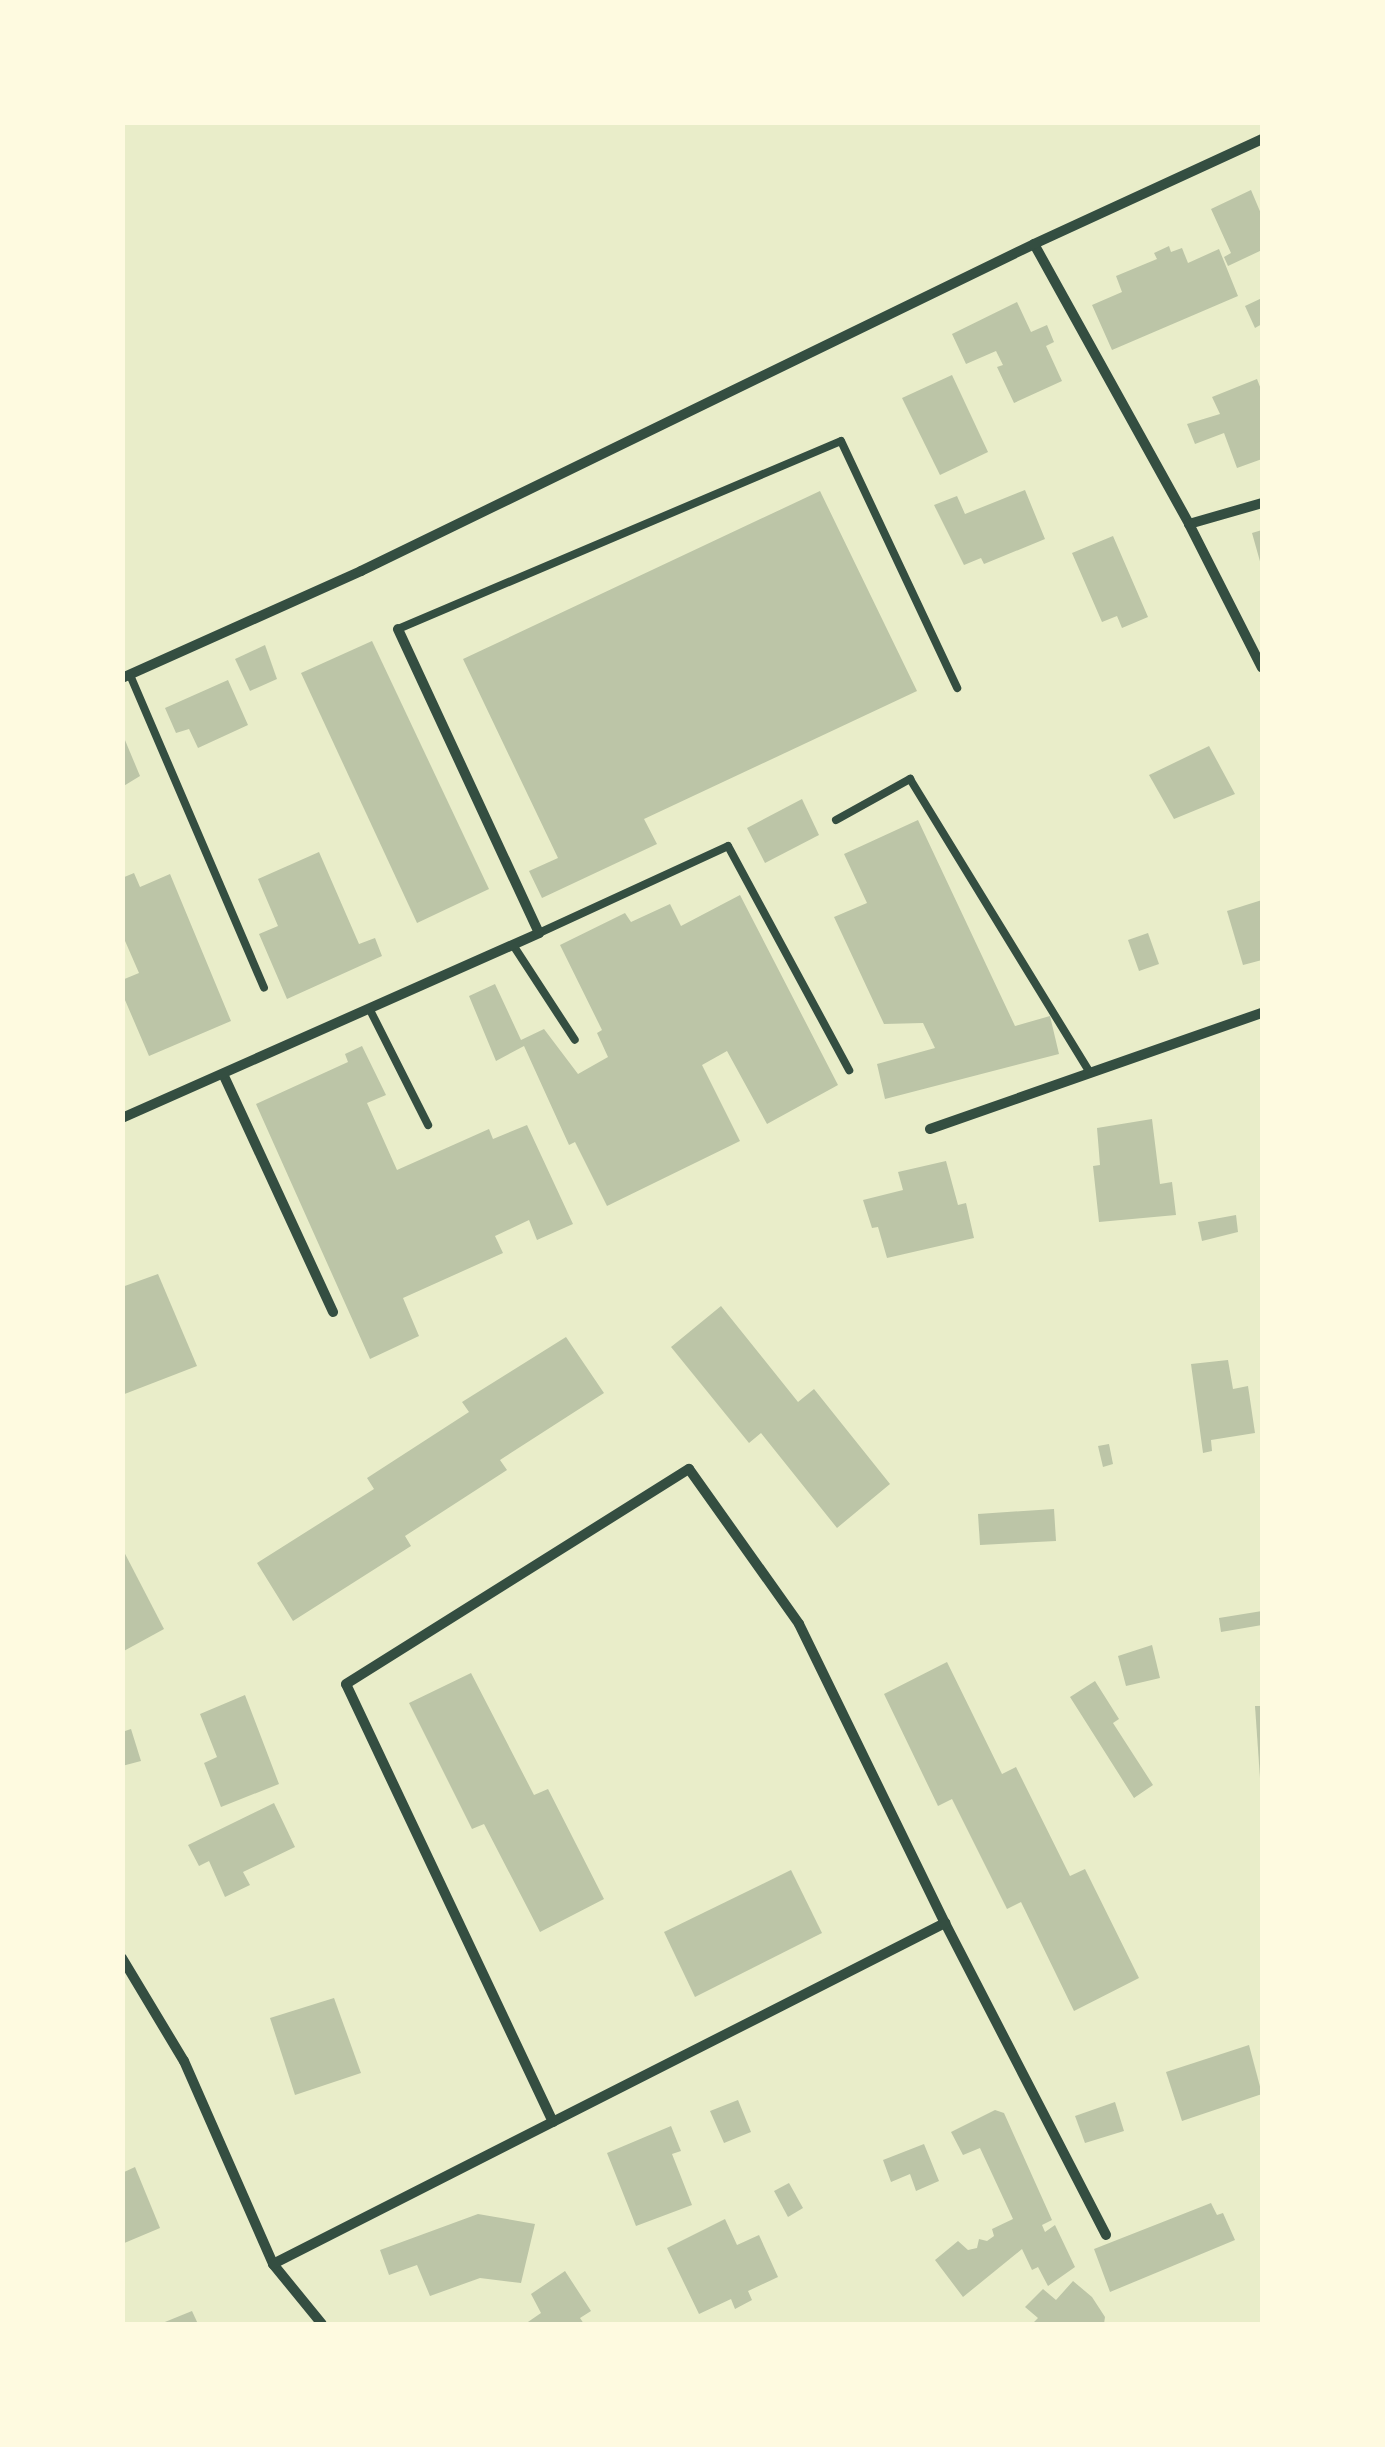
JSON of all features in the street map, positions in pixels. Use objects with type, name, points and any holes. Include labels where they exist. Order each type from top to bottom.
[{"type":"street","points":[[126,676],[361,571],[1034,244],[1262,139]]},
{"type":"street","points":[[1034,244],[1189,524],[1262,668]]},
{"type":"street","points":[[1189,524],[1262,503]]},
{"type":"street","points":[[122,1118],[224,1076],[539,932],[398,629]]},
{"type":"street","points":[[930,1129],[1262,1013]]},
{"type":"street","points":[[224,1076],[333,1312]]},
{"type":"street","points":[[553,2122],[346,1684],[689,1469],[799,1624],[945,1923],[1106,2234]]},
{"type":"street","points":[[273,2264],[945,1923]]},
{"type":"street","points":[[122,1958],[184,2060],[273,2264],[322,2324]]},
{"type":"lane","points":[[398,629],[841,441],[957,688]]},
{"type":"lane","points":[[126,676],[264,988]]},
{"type":"lane","points":[[836,820],[910,780],[1090,1073]]},
{"type":"lane","points":[[539,932],[728,846],[849,1070]]},
{"type":"lane","points":[[513,945],[575,1040]]},
{"type":"lane","points":[[370,1010],[428,1125]]},
{"type":"building","points":[[1251,190],[1262,216],[1262,250],[1228,266],[1224,257],[1231,253],[1211,209]]},
{"type":"building","points":[[1169,246],[1171,252],[1182,248],[1188,263],[1219,249],[1238,296],[1112,350],[1092,305],[1122,292],[1116,276],[1157,259],[1154,253]]},
{"type":"building","points":[[1262,298],[1262,324],[1255,328],[1245,306]]},
{"type":"building","points":[[1017,302],[1031,332],[1047,325],[1054,342],[1046,346],[1062,381],[1014,403],[997,367],[1003,365],[996,351],[966,364],[952,334]]},
{"type":"building","points":[[952,375],[988,452],[940,475],[902,398]]},
{"type":"building","points":[[1257,379],[1262,392],[1262,459],[1237,468],[1224,433],[1195,444],[1187,424],[1220,414],[1212,397]]},
{"type":"building","points":[[1025,490],[1045,539],[984,564],[981,558],[964,565],[934,505],[957,496],[965,514]]},
{"type":"building","points":[[820,491],[917,691],[644,819],[657,844],[542,898],[529,871],[558,858],[463,659]]},
{"type":"building","points":[[1262,530],[1262,565],[1261,565],[1252,533]]},
{"type":"building","points":[[1113,536],[1148,617],[1122,628],[1117,616],[1102,622],[1072,553]]},
{"type":"building","points":[[372,641],[489,889],[417,923],[301,673]]},
{"type":"building","points":[[265,645],[277,679],[250,691],[235,659]]},
{"type":"building","points":[[228,680],[248,725],[198,748],[189,729],[176,733],[165,708]]},
{"type":"building","points":[[122,733],[140,776],[122,787]]},
{"type":"building","points":[[1209,746],[1235,794],[1174,819],[1149,775]]},
{"type":"building","points":[[802,799],[819,835],[765,863],[747,828]]},
{"type":"building","points":[[918,820],[1015,1026],[1050,1016],[1059,1054],[885,1099],[877,1064],[935,1048],[923,1023],[884,1024],[834,917],[867,903],[844,854]]},
{"type":"building","points":[[319,852],[359,944],[375,938],[382,956],[287,999],[259,934],[278,926],[258,879]]},
{"type":"building","points":[[134,873],[140,887],[170,874],[231,1021],[149,1056],[122,993],[122,980],[139,973],[122,934],[122,878]]},
{"type":"building","points":[[740,895],[838,1085],[767,1124],[727,1051],[702,1065],[740,1141],[607,1206],[575,1142],[569,1145],[524,1046],[496,1061],[469,996],[495,984],[521,1040],[544,1029],[578,1074],[608,1057],[597,1033],[602,1030],[560,945],[625,913],[631,922],[670,904],[681,926]]},
{"type":"building","points":[[1262,900],[1262,960],[1243,965],[1227,911]]},
{"type":"building","points":[[1148,933],[1159,964],[1139,971],[1128,940]]},
{"type":"building","points":[[362,1046],[386,1095],[367,1103],[397,1170],[489,1129],[493,1139],[527,1125],[573,1224],[537,1240],[529,1220],[495,1236],[503,1253],[403,1298],[419,1336],[370,1359],[256,1104],[348,1062],[345,1054]]},
{"type":"building","points":[[1152,1119],[1160,1184],[1172,1182],[1176,1215],[1099,1222],[1093,1166],[1100,1165],[1097,1128]]},
{"type":"building","points":[[946,1161],[958,1205],[966,1203],[974,1238],[887,1258],[878,1227],[872,1228],[863,1200],[903,1190],[898,1172]]},
{"type":"building","points":[[1236,1215],[1238,1232],[1202,1241],[1198,1222]]},
{"type":"building","points":[[158,1274],[197,1366],[122,1395],[122,1287]]},
{"type":"building","points":[[721,1306],[798,1402],[814,1389],[890,1484],[837,1528],[761,1433],[749,1443],[671,1347]]},
{"type":"building","points":[[566,1337],[604,1393],[500,1460],[507,1470],[405,1536],[411,1546],[293,1621],[257,1563],[374,1489],[367,1478],[469,1412],[462,1402]]},
{"type":"building","points":[[1228,1360],[1233,1389],[1248,1386],[1255,1433],[1211,1440],[1212,1451],[1203,1453],[1191,1364]]},
{"type":"building","points":[[1109,1444],[1113,1464],[1103,1467],[1098,1446]]},
{"type":"building","points":[[1054,1509],[1056,1541],[980,1545],[978,1514]]},
{"type":"building","points":[[122,1548],[164,1629],[122,1652]]},
{"type":"building","points":[[1262,1611],[1262,1625],[1221,1632],[1219,1618]]},
{"type":"building","points":[[1152,1645],[1160,1678],[1126,1686],[1118,1656]]},
{"type":"building","points":[[947,1662],[1002,1774],[1016,1767],[1070,1876],[1085,1869],[1139,1978],[1074,2011],[1021,1902],[1007,1909],[952,1799],[938,1806],[884,1694]]},
{"type":"building","points":[[471,1673],[534,1795],[548,1789],[604,1899],[540,1932],[484,1824],[472,1829],[409,1703]]},
{"type":"building","points":[[1095,1681],[1119,1719],[1113,1723],[1153,1785],[1134,1798],[1070,1697]]},
{"type":"building","points":[[245,1695],[279,1784],[221,1807],[204,1763],[217,1757],[200,1714]]},
{"type":"building","points":[[1255,1706],[1262,1706],[1262,1778],[1260,1778]]},
{"type":"building","points":[[131,1729],[141,1761],[122,1766],[122,1732]]},
{"type":"building","points":[[274,1803],[295,1847],[243,1872],[250,1885],[225,1897],[209,1861],[199,1866],[188,1845]]},
{"type":"building","points":[[791,1870],[822,1933],[695,1997],[664,1932]]},
{"type":"building","points":[[334,1998],[361,2073],[295,2095],[270,2018]]},
{"type":"building","points":[[1249,2045],[1262,2094],[1182,2121],[1166,2072]]},
{"type":"building","points":[[738,2100],[751,2132],[724,2143],[710,2111]]},
{"type":"building","points":[[1115,2102],[1124,2131],[1085,2143],[1075,2116]]},
{"type":"building","points":[[995,2110],[1004,2113],[1052,2220],[1042,2225],[1045,2232],[1055,2225],[1075,2267],[1048,2286],[1038,2267],[1032,2270],[1022,2249],[963,2297],[935,2260],[958,2241],[968,2250],[977,2248],[979,2239],[987,2241],[994,2236],[992,2229],[1013,2219],[980,2148],[963,2155],[951,2132]]},
{"type":"building","points":[[671,2126],[681,2151],[672,2154],[692,2205],[636,2226],[607,2153]]},
{"type":"building","points":[[924,2144],[939,2181],[916,2191],[910,2174],[891,2182],[883,2160]]},
{"type":"building","points":[[135,2167],[160,2228],[122,2244],[122,2173]]},
{"type":"building","points":[[789,2183],[803,2208],[788,2217],[774,2191]]},
{"type":"building","points":[[1211,2203],[1217,2215],[1223,2213],[1235,2240],[1110,2292],[1094,2249]]},
{"type":"building","points":[[478,2214],[535,2224],[521,2283],[480,2278],[430,2296],[417,2265],[389,2275],[380,2250]]},
{"type":"building","points":[[725,2219],[737,2245],[759,2235],[778,2277],[748,2291],[752,2300],[735,2309],[731,2299],[699,2314],[667,2248]]},
{"type":"building","points":[[565,2271],[591,2311],[580,2318],[584,2324],[525,2324],[541,2313],[531,2294]]},
{"type":"building","points":[[1073,2281],[1092,2297],[1105,2317],[1104,2324],[1032,2324],[1038,2318],[1025,2307],[1043,2289],[1056,2300]]},
{"type":"building","points":[[192,2311],[198,2324],[160,2324]]}]
